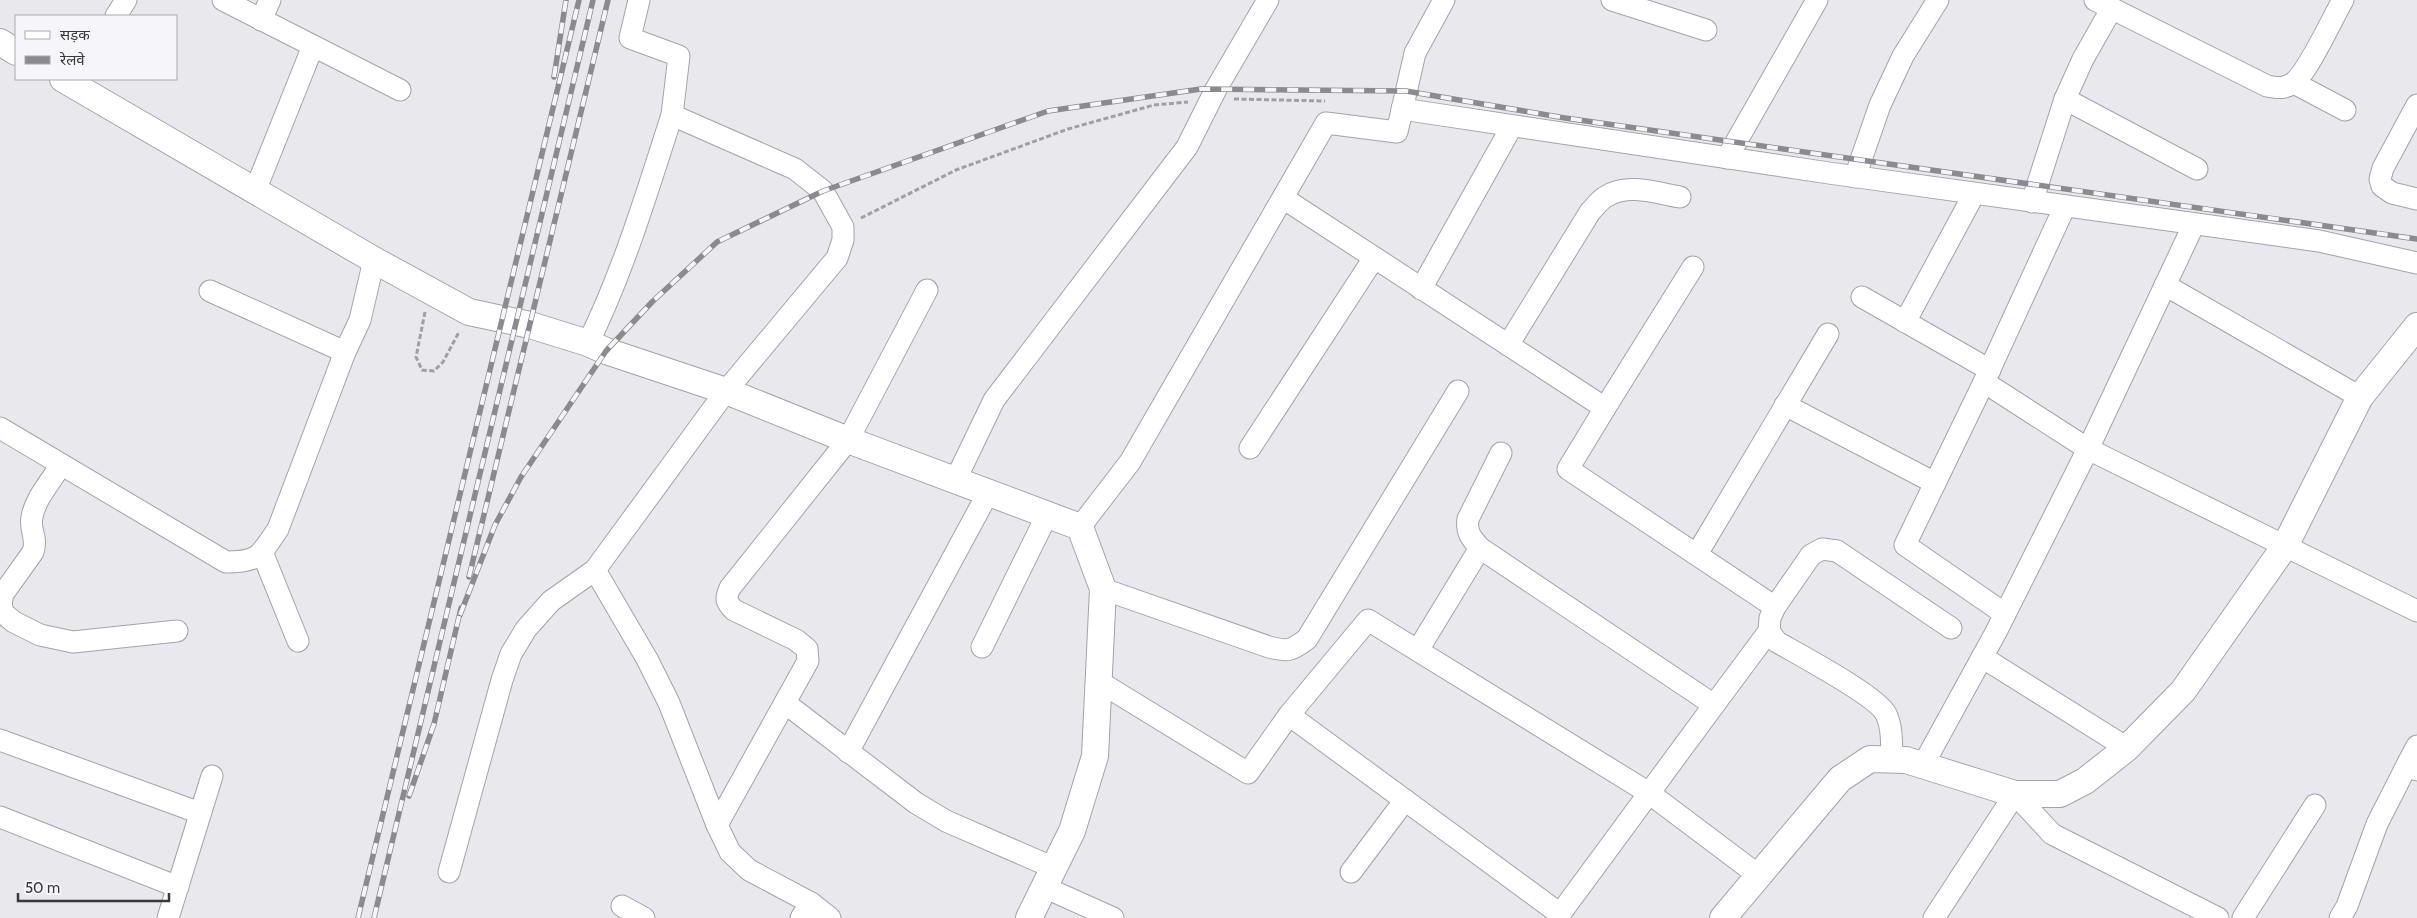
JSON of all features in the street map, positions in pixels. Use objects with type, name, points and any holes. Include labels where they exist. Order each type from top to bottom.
[{"type":"street","points":[[117,15],[126,0]]},
{"type":"street","points":[[223,0],[400,90]]},
{"type":"street","points":[[261,20],[270,0]]},
{"type":"street","points":[[588,343],[602,315],[635,230],[672,115],[679,56],[630,38],[639,0]]},
{"type":"street","points":[[955,481],[994,400],[1187,147],[1211,99],[1268,0]]},
{"type":"street","points":[[1080,527],[1130,462],[1326,123],[1397,132],[1415,53],[1444,0]]},
{"type":"street","points":[[1612,0],[1706,30]]},
{"type":"street","points":[[1727,158],[1817,0]]},
{"type":"street","points":[[1855,177],[1880,104],[1903,56],[1938,0]]},
{"type":"street","points":[[2032,202],[2065,99],[2083,59],[2103,4],[2267,86],[2281,88],[2294,83],[2343,0]]},
{"type":"street","points":[[0,42],[15,51]]},
{"type":"street","points":[[255,191],[313,46]]},
{"type":"street","points":[[73,81],[255,191],[469,312],[530,325],[726,391],[848,440],[1080,527],[1103,589],[1095,756],[1072,831],[1028,918]]},
{"type":"street","points":[[2294,83],[2345,110]]},
{"type":"street","points":[[2065,99],[2196,169]]},
{"type":"street","points":[[2417,105],[2383,168],[2380,179],[2382,186],[2392,193],[2417,199]]},
{"type":"street","points":[[1402,109],[1855,177],[2319,241],[2417,263]]},
{"type":"street","points":[[448,872],[512,654],[526,629],[551,601],[595,570],[726,391],[836,258],[843,240],[843,227],[823,191],[795,169],[672,115]]},
{"type":"street","points":[[1421,289],[1512,126]]},
{"type":"street","points":[[1508,345],[1590,212],[1605,196],[1618,191],[1633,189],[1680,197]]},
{"type":"street","points":[[1905,322],[1974,194]]},
{"type":"street","points":[[1283,198],[1605,408]]},
{"type":"street","points":[[2005,614],[1905,546],[1987,376],[2065,206]]},
{"type":"street","points":[[1923,766],[2005,614],[2088,449],[2194,224]]},
{"type":"street","points":[[1250,448],[1374,258]]},
{"type":"street","points":[[0,428],[226,562],[247,562],[262,552],[278,528],[345,352],[360,320],[374,260]]},
{"type":"street","points":[[1693,267],[1568,469],[1775,607]]},
{"type":"street","points":[[2165,285],[2360,397]]},
{"type":"street","points":[[717,825],[808,661],[807,649],[796,640],[734,610],[727,603],[726,597],[730,588],[848,440],[928,290]]},
{"type":"street","points":[[210,291],[345,352]]},
{"type":"street","points":[[1862,297],[1905,322],[1987,376],[2088,449],[2417,611]]},
{"type":"street","points":[[1723,918],[1840,779],[1870,759],[1906,760],[2015,794],[2060,794],[2086,781],[2127,748],[2184,691],[2285,546],[2360,397],[2417,326]]},
{"type":"street","points":[[1698,554],[1828,334]]},
{"type":"street","points":[[1103,589],[1269,648],[1285,652],[1295,648],[1307,639],[1458,392]]},
{"type":"street","points":[[1785,405],[1935,483]]},
{"type":"street","points":[[1501,453],[1468,519],[1467,527],[1471,538],[1480,548],[1714,705]]},
{"type":"street","points":[[60,465],[34,510],[31,519],[36,544],[33,552],[4,594],[1,603],[4,613],[14,622],[40,635],[72,642],[177,631]]},
{"type":"street","points":[[848,752],[988,493]]},
{"type":"street","points":[[982,648],[1047,515]]},
{"type":"street","points":[[1418,650],[1480,548]]},
{"type":"street","points":[[1289,715],[1560,914],[1769,631],[1770,618],[1775,607],[1811,554],[1822,549],[1837,551],[1950,628]]},
{"type":"street","points":[[262,552],[298,641]]},
{"type":"street","points":[[595,570],[647,659],[669,703],[717,825],[730,852],[749,870],[806,910],[830,918]]},
{"type":"street","points":[[1098,681],[1248,773],[1289,715],[1368,620],[1649,793],[1758,875]]},
{"type":"street","points":[[1769,631],[1777,642],[1871,699],[1885,712],[1891,729],[1892,759]]},
{"type":"street","points":[[1982,657],[2127,748]]},
{"type":"street","points":[[784,703],[889,785],[946,821],[1049,878],[1113,918]]},
{"type":"street","points":[[0,740],[200,813]]},
{"type":"street","points":[[2340,918],[2347,906],[2377,824],[2414,760]]},
{"type":"street","points":[[168,918],[212,776]]},
{"type":"street","points":[[1934,918],[2015,794]]},
{"type":"street","points":[[2015,794],[2052,834],[2218,918]]},
{"type":"street","points":[[1351,872],[1405,800]]},
{"type":"street","points":[[2243,918],[2315,805]]},
{"type":"street","points":[[0,817],[178,887]]},
{"type":"street","points":[[622,906],[644,918]]},
{"type":"path","points":[[843,227],[956,170],[1068,129],[1154,105],[1211,99],[1330,101],[1326,123]]},
{"type":"path","points":[[429,290],[416,357],[422,370],[434,371],[444,362],[469,312]]},
{"type":"railway","points":[[554,77],[566,0]]},
{"type":"railway","points":[[358,918],[579,0]]},
{"type":"railway","points":[[374,918],[593,0]]},
{"type":"railway","points":[[469,577],[608,0]]},
{"type":"railway","points":[[460,615],[495,525],[521,477],[606,351],[652,302],[717,242],[823,191],[1048,111],[1201,89],[1406,91],[1565,118],[2417,239]]},
{"type":"railway","points":[[409,796],[434,724],[461,608]]}]
